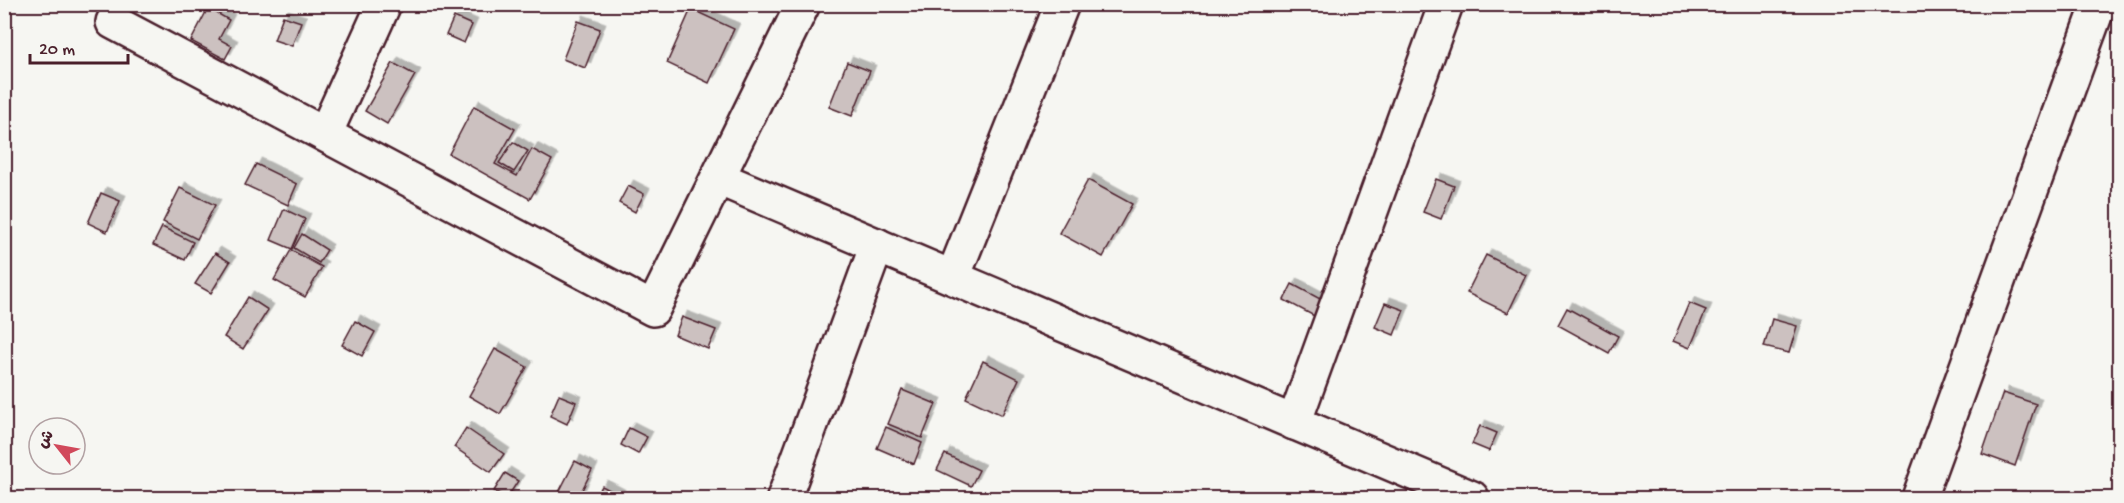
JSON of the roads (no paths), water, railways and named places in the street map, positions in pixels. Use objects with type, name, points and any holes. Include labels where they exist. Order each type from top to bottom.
[{"type":"street","points":[[325,134],[384,4]]},
{"type":"street","points":[[113,22],[653,309],[803,4]]},
{"type":"street","points":[[953,277],[1062,4]]},
{"type":"street","points":[[1294,423],[1446,4]]},
{"type":"street","points":[[1919,498],[2099,4]]},
{"type":"street","points":[[718,178],[1472,498]]},
{"type":"street","points":[[784,498],[877,245]]}]
